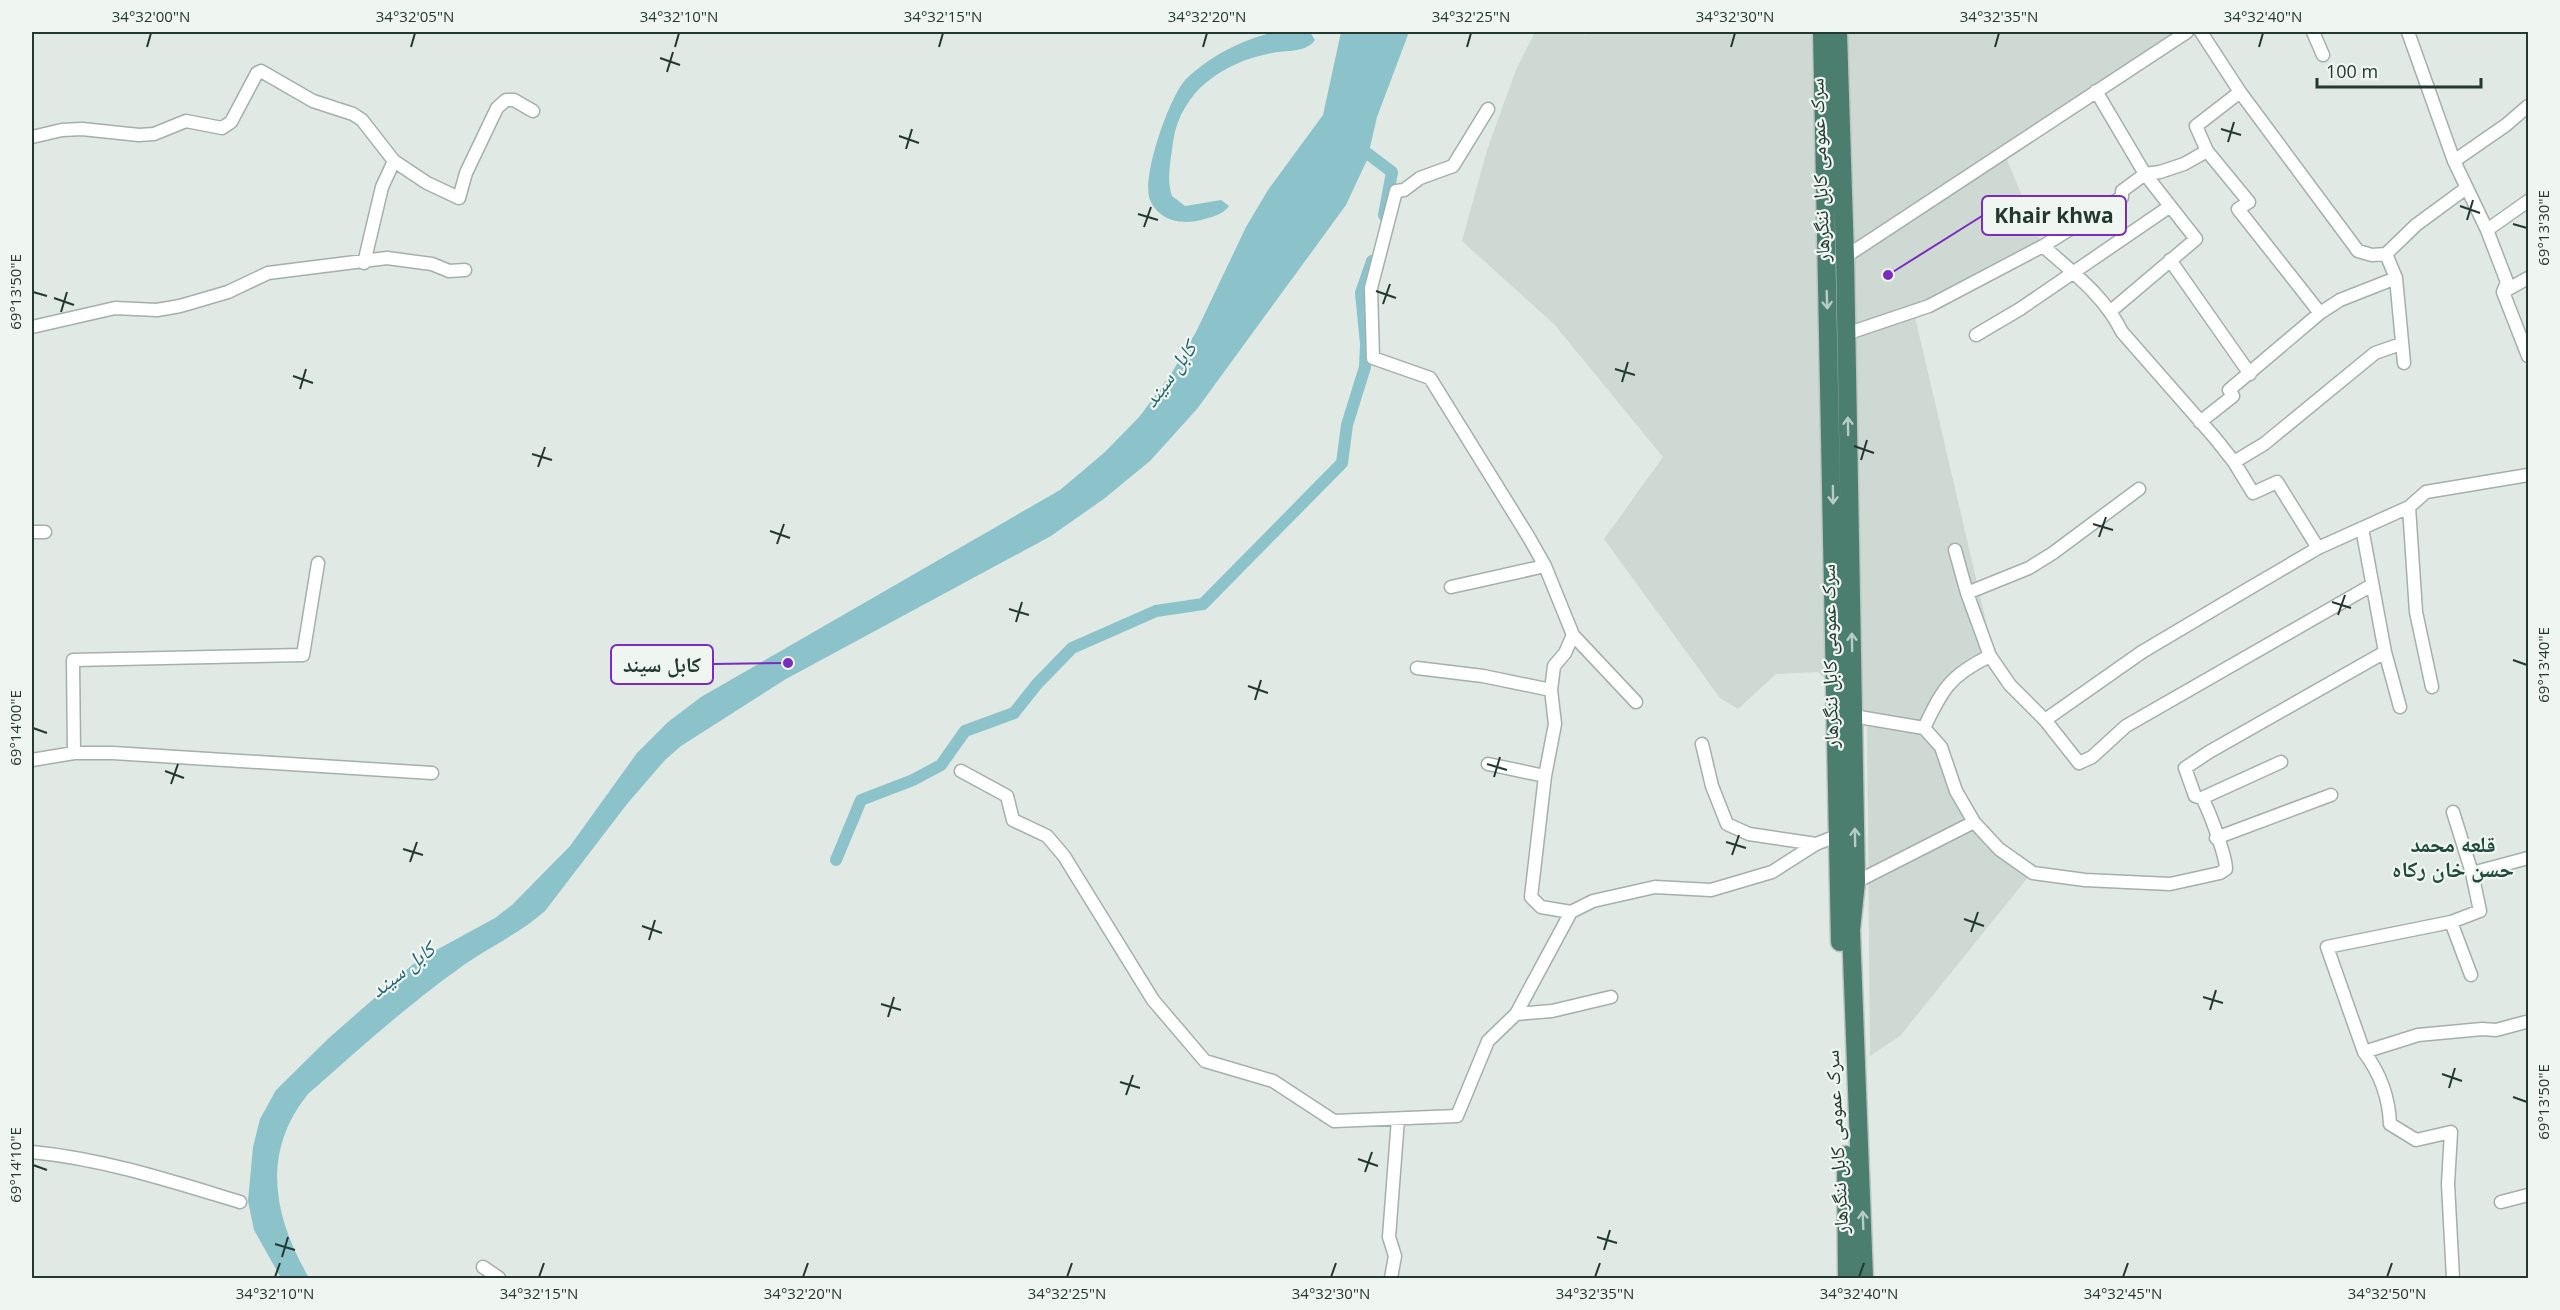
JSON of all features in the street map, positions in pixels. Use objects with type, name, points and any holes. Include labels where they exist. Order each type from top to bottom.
[{"type":"highway","name":"سرک عمومی کابل ننگرهار","points":[[1822,32],[1847,1176],[1847,1278]]},
{"type":"highway","name":"سرک عمومی کابل ننگرهار","points":[[1838,32],[1845,257],[1856,882],[1851,930],[1864,1278]]},
{"type":"street","points":[[1845,257],[2002,156],[2062,112],[2187,32]]},
{"type":"street","points":[[2201,32],[2240,92],[2358,251],[2372,255],[2386,254],[2416,225],[2465,189]]},
{"type":"street","points":[[2313,32],[2323,55]]},
{"type":"street","points":[[2408,32],[2465,189],[2487,230],[2507,282],[2503,292],[2529,356]]},
{"type":"street","points":[[32,137],[62,130],[82,129],[126,136],[154,134],[186,121],[222,128],[231,122],[257,73],[261,71],[313,100],[353,114],[362,120],[394,161],[427,183],[459,198],[466,173],[497,108],[506,100],[514,100],[533,111]]},
{"type":"street","points":[[2096,91],[2145,174],[2196,239],[2112,310]]},
{"type":"street","points":[[2240,92],[2196,126],[2207,151],[2249,202],[2238,209],[2320,313]]},
{"type":"street","points":[[2454,161],[2529,106]]},
{"type":"street","points":[[1488,109],[1453,166],[1420,178],[1404,190],[1396,191],[1371,288],[1373,358],[1430,378],[1455,415],[1545,566],[1573,635],[1636,702]]},
{"type":"street","points":[[1846,334],[1929,306],[2043,246],[2122,197],[2122,191],[2145,174],[2184,164],[2207,151]]},
{"type":"street","points":[[364,263],[382,187],[394,161]]},
{"type":"street","points":[[2487,230],[2529,201]]},
{"type":"street","points":[[1976,335],[2169,207]]},
{"type":"street","points":[[2043,246],[2098,294],[2112,310],[2122,332],[2234,462],[2253,493],[2277,482],[2318,548]]},
{"type":"street","points":[[2386,254],[2396,278],[2404,363]]},
{"type":"street","points":[[32,327],[115,308],[157,310],[180,306],[228,292],[268,273],[364,263],[387,258],[432,264],[449,271],[465,270]]},
{"type":"street","points":[[2170,260],[2250,375]]},
{"type":"street","points":[[2200,422],[2232,396],[2229,390],[2250,375],[2320,313],[2340,300],[2396,278]]},
{"type":"street","points":[[2503,292],[2529,278]]},
{"type":"street","points":[[2234,462],[2265,444],[2375,352],[2401,344]]},
{"type":"street","points":[[2045,720],[2142,652],[2318,548],[2409,507],[2426,492],[2529,475]]},
{"type":"street","points":[[1967,593],[2029,568],[2053,553],[2139,489]]},
{"type":"street","points":[[2409,507],[2416,612],[2432,687]]},
{"type":"street","points":[[2361,528],[2385,652],[2400,707]]},
{"type":"street","points":[[32,532],[45,532]]},
{"type":"street","points":[[1955,550],[1967,593],[1990,656],[2010,685],[2045,720],[2079,763],[2092,757],[2126,726],[2235,666],[2372,585]]},
{"type":"street","points":[[74,753],[73,660],[303,655],[318,563]]},
{"type":"street","points":[[1451,587],[1545,566]]},
{"type":"street","points":[[1571,912],[1541,907],[1531,897],[1545,777],[1556,724],[1551,690],[1554,666],[1565,653],[1573,635]]},
{"type":"street","points":[[2281,762],[2202,798],[2195,796],[2185,768],[2385,652]]},
{"type":"street","points":[[1924,728],[1943,689],[1972,664],[1990,656]]},
{"type":"street","points":[[1417,668],[1483,676],[1551,690]]},
{"type":"street","points":[[1853,716],[1924,728],[1941,747],[1956,791],[1974,822],[2000,849],[2033,873],[2085,880],[2170,884],[2220,873],[2226,869],[2226,860],[2216,837],[2209,811],[2202,798]]},
{"type":"street","points":[[1702,744],[1712,786],[1727,824],[1749,834],[1816,844]]},
{"type":"street","points":[[32,759],[74,753],[294,763],[432,773]]},
{"type":"street","points":[[1488,764],[1545,777]]},
{"type":"street","points":[[961,771],[1007,796],[1013,820],[1047,836],[1064,856],[1153,1000],[1205,1061],[1274,1081],[1334,1121],[1457,1116],[1488,1041],[1516,1014],[1571,912],[1593,901],[1655,887],[1711,890],[1772,872],[1816,844],[1839,835]]},
{"type":"street","points":[[2216,837],[2331,795]]},
{"type":"street","points":[[2453,812],[2472,873],[2480,910],[2451,922],[2327,946],[2364,1052],[2374,1066],[2389,1104],[2390,1124],[2415,1140],[2451,1132],[2448,1184],[2454,1278]]},
{"type":"street","points":[[1856,882],[1974,822]]},
{"type":"street","points":[[2472,873],[2529,858]]},
{"type":"street","points":[[2451,922],[2471,975]]},
{"type":"street","points":[[1516,1014],[1552,1011],[1611,997]]},
{"type":"street","points":[[2364,1052],[2418,1035],[2482,1029],[2496,1030],[2526,1022]]},
{"type":"street","points":[[1391,1278],[1395,1256],[1389,1237],[1398,1119]]},
{"type":"street","points":[[32,1152],[75,1156],[139,1171],[240,1202]]},
{"type":"street","points":[[2501,1202],[2529,1195]]},
{"type":"street","points":[[483,1267],[499,1278]]},
{"type":"shaded area","points":[[1535,32],[1583,32],[1584,35],[1589,32],[2192,32],[2003,150],[2041,242],[1915,317],[1992,647],[1939,688],[1927,727],[1975,822],[2033,871],[1900,1036],[1870,1056],[1867,717],[1818,672],[1776,674],[1738,709],[1720,698],[1604,539],[1663,457],[1554,324],[1462,241],[1487,150],[1516,70]]},
{"type":"water","points":[[1275,32],[1310,32],[1315,40],[1301,49],[1272,53],[1237,63],[1208,81],[1185,107],[1173,142],[1169,183],[1172,196],[1185,206],[1221,200],[1229,206],[1224,212],[1201,220],[1186,222],[1165,217],[1159,213],[1150,200],[1149,174],[1158,138],[1179,88],[1195,71],[1216,56],[1239,44]]},
{"type":"water","points":[[1341,32],[1409,32],[1377,117],[1367,160],[1346,205],[1197,409],[1150,461],[1105,498],[1051,536],[786,679],[681,746],[665,760],[627,804],[545,911],[437,984],[308,1094],[293,1117],[283,1139],[278,1163],[277,1186],[287,1232],[309,1278],[281,1278],[254,1230],[248,1201],[253,1147],[260,1119],[276,1090],[330,1037],[418,960],[495,918],[512,905],[570,846],[637,753],[668,722],[701,697],[1060,490],[1105,452],[1140,416],[1171,374],[1196,332],[1246,227],[1268,190],[1323,115]]},
{"type":"waterway","points":[[1355,144],[1392,172],[1384,215]]},
{"type":"waterway","points":[[836,860],[861,800],[913,780],[941,765],[965,731],[1014,713],[1037,684],[1072,648],[1156,611],[1203,604],[1342,463],[1347,425],[1365,367],[1366,344],[1361,293],[1372,261]]},
{"type":"place","name":"Khair khwa","points":[[1888,275]]},
{"type":"place","name":"کابل سيند","points":[[788,663]]},
{"type":"district","name":"قلعه محمد حسن خان رکاه","points":[[2453,856]]}]
